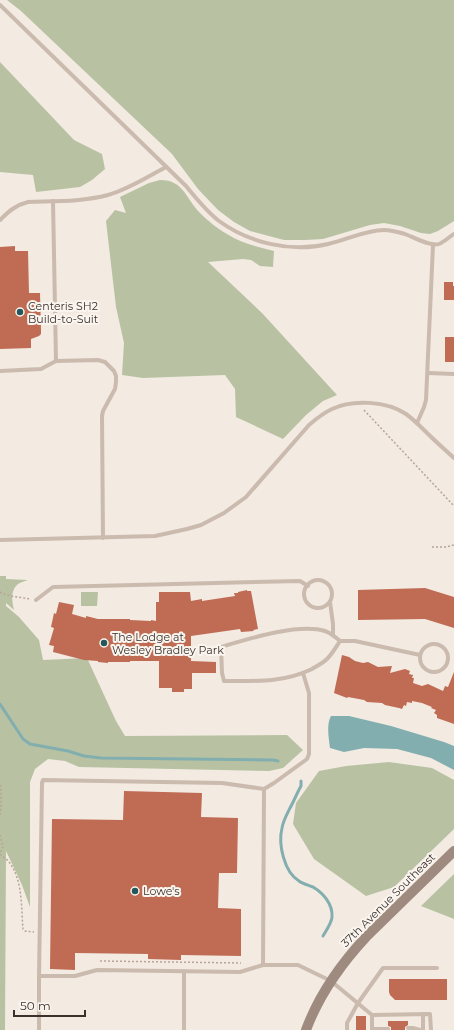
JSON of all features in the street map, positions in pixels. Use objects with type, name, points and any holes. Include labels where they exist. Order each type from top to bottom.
[{"type":"main road","name":"37th Avenue Southeast","points":[[306,1030],[319,1001],[344,962],[366,937],[454,851]]},
{"type":"lane","points":[[0,5],[186,186],[211,214],[244,235],[265,243],[291,247],[316,247],[375,230],[403,233],[433,245],[439,244],[454,234]]},
{"type":"lane","points":[[0,220],[10,210],[20,204],[28,202],[80,200],[108,194],[133,185],[166,167]]},
{"type":"lane","points":[[53,201],[56,361]]},
{"type":"lane","points":[[417,423],[426,400],[433,245]]},
{"type":"lane","points":[[0,371],[41,369],[56,361],[98,360],[105,362],[114,371],[116,376],[115,389],[103,411],[102,416],[103,538]]},
{"type":"lane","points":[[428,373],[454,374]]},
{"type":"lane","points":[[0,540],[155,536],[201,525],[213,519],[246,496],[316,419],[331,409],[347,404],[378,404],[388,406],[406,414],[454,458]]},
{"type":"lane","points":[[36,600],[52,586],[300,581],[308,586]]},
{"type":"lane","points":[[330,602],[323,607],[318,608],[310,605],[305,598],[308,586],[311,583],[319,581],[328,584],[332,592],[330,602],[333,634]]},
{"type":"lane","points":[[340,641],[327,659],[318,666],[291,678],[281,680],[224,681],[222,673],[221,647],[266,635],[298,629],[316,629],[333,634],[340,641],[355,641],[420,655]]},
{"type":"lane","points":[[428,645],[441,645],[447,652],[448,661],[447,665],[439,672],[429,671],[421,665],[421,651],[428,645]]},
{"type":"lane","points":[[448,661],[454,662]]},
{"type":"lane","points":[[40,1030],[39,976],[43,780],[222,783],[264,789],[307,759],[309,754],[309,693],[303,673]]},
{"type":"lane","points":[[263,965],[264,789]]},
{"type":"lane","points":[[39,976],[75,976],[97,970],[240,972],[263,965],[298,965],[331,981],[372,1015],[430,1014],[431,1030]]},
{"type":"lane","points":[[347,1030],[346,1023],[358,1003],[383,968],[437,968]]},
{"type":"lane","points":[[184,972],[184,1030]]},
{"type":"lane","points":[[408,1028],[421,1030],[423,1014]]},
{"type":"lane","points":[[372,1015],[372,1029],[388,1028]]},
{"type":"path","points":[[358,403],[454,506]]},
{"type":"path","points":[[432,547],[446,547],[454,545]]},
{"type":"path","points":[[0,592],[12,596],[36,600]]},
{"type":"path","points":[[0,785],[0,814]]},
{"type":"path","points":[[0,835],[3,848],[0,853],[9,861],[20,889],[23,929],[25,931],[40,932]]},
{"type":"path","points":[[100,960],[242,962]]},
{"type":"green space","points":[[7,0],[454,0],[454,221],[430,234],[384,223],[370,225],[323,239],[284,240],[250,231],[234,222],[218,210],[198,189],[172,154],[21,11]]},
{"type":"green space","points":[[0,62],[74,140],[102,154],[105,169],[92,180],[80,187],[36,192],[33,175],[0,172]]},
{"type":"green space","points":[[160,180],[174,183],[180,187],[200,213],[213,225],[232,237],[274,251],[273,267],[260,266],[251,260],[243,259],[208,262],[262,313],[337,395],[323,401],[306,415],[283,439],[236,417],[235,389],[225,375],[143,378],[122,375],[124,343],[116,307],[106,221],[115,210],[126,213],[120,197],[149,183]]},
{"type":"green space","points":[[0,576],[6,576],[6,579],[28,580],[18,584],[15,587],[12,600],[14,610],[6,603],[6,606],[19,617],[39,640],[43,660],[87,658],[116,721],[125,736],[287,735],[303,750],[283,768],[269,771],[79,767],[65,761],[48,759],[35,769],[30,782],[30,907],[22,885],[6,851],[5,1030],[0,1030]]},
{"type":"green space","points":[[81,592],[98,592],[97,606],[81,606]]},
{"type":"green space","points":[[389,762],[432,768],[454,780],[454,829],[394,887],[366,896],[314,859],[293,824],[296,803],[319,771],[346,766]]},
{"type":"green space","points":[[454,874],[454,919],[421,906]]},
{"type":"water","points":[[331,716],[349,716],[391,726],[454,746],[454,770],[431,758],[397,749],[364,748],[344,752],[330,748],[328,728]]},
{"type":"building","name":"Centeris SH2 Build-to-Suit","points":[[15,246],[15,251],[28,251],[29,293],[40,293],[41,334],[31,339],[31,348],[0,349],[0,247]]},
{"type":"building","points":[[444,282],[453,282],[454,300],[444,300]]},
{"type":"building","points":[[445,337],[454,337],[454,362],[445,362]]},
{"type":"building","points":[[425,588],[454,597],[454,628],[425,619],[358,620],[358,590]]},
{"type":"building","name":"The Lodge at Wesley Bradley Park","points":[[247,590],[251,591],[258,629],[253,630],[254,631],[241,632],[240,629],[191,636],[191,661],[216,662],[216,673],[192,673],[192,689],[184,689],[184,692],[172,692],[172,688],[159,688],[159,661],[108,663],[84,660],[53,652],[54,646],[49,645],[54,628],[51,627],[54,613],[56,614],[59,602],[74,605],[72,614],[86,618],[86,616],[98,619],[156,621],[156,602],[159,602],[159,592],[190,592],[191,601],[202,599],[202,601],[235,596],[234,593]]},
{"type":"building","points":[[342,655],[355,661],[363,663],[368,662],[378,667],[392,666],[390,673],[405,669],[410,671],[409,674],[413,675],[413,683],[422,686],[428,684],[443,691],[445,686],[448,687],[454,672],[454,724],[437,718],[437,715],[434,713],[436,710],[422,703],[412,701],[412,703],[407,702],[406,706],[404,705],[402,709],[382,703],[347,698],[334,693]]},
{"type":"building","name":"Lowe's","points":[[124,791],[202,793],[201,817],[238,818],[237,873],[219,873],[218,908],[241,909],[241,956],[181,955],[181,960],[148,959],[148,954],[75,953],[75,970],[50,969],[52,819],[123,820]]},
{"type":"building","points":[[389,979],[447,979],[447,1000],[395,1000],[389,992]]},
{"type":"building","points":[[356,1016],[366,1016],[366,1030],[356,1030]]},
{"type":"building","points":[[388,1021],[408,1021],[408,1025],[405,1027],[405,1030],[391,1030],[391,1027],[388,1026]]},
{"type":"waterway","points":[[0,704],[23,739],[30,744],[68,751],[84,756],[101,758],[278,761]]},
{"type":"waterway","points":[[301,781],[301,786],[286,815],[283,825],[281,835],[283,857],[289,871],[294,877],[304,884],[317,889],[327,899],[331,908],[332,919],[323,936]]},
{"type":"place","name":"Centeris SH2 Build-to-Suit","points":[[20,312]]},
{"type":"place","name":"The Lodge at Wesley Bradley Park","points":[[104,643]]},
{"type":"place","name":"Lowe's","points":[[135,891]]}]
